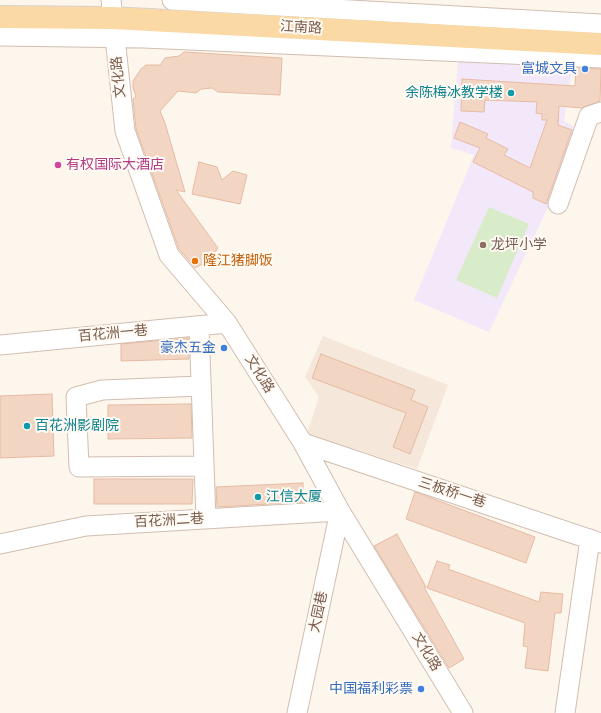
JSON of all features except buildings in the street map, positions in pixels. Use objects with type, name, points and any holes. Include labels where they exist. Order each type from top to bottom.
[{"type":"main road","name":"江南路","points":[[0,18],[113,19],[601,44]]},
{"type":"street","points":[[172,0],[601,24]]},
{"type":"street","points":[[0,36],[113,19],[144,38],[601,58]]},
{"type":"street","name":"文化路","points":[[113,19],[125,131],[169,255],[227,323],[303,443],[340,511],[463,713]]},
{"type":"street","points":[[558,204],[589,116],[601,112]]},
{"type":"street","name":"百花洲一巷","points":[[0,345],[227,323]]},
{"type":"street","points":[[199,326],[206,519]]},
{"type":"street","points":[[201,386],[102,390],[76,397],[79,467],[204,466]]},
{"type":"street","name":"三板桥一巷","points":[[303,443],[596,541]]},
{"type":"street","name":"百花洲二巷","points":[[0,544],[86,526],[340,511]]},
{"type":"street","name":"大园巷","points":[[297,713],[340,511]]},
{"type":"street","points":[[565,713],[596,541]]},
{"type":"shaded area","name":"龙坪小学","points":[[458,60],[572,68],[564,121],[577,128],[556,190],[489,332],[414,300],[474,155],[451,148]]},
{"type":"shaded area","points":[[323,336],[448,385],[417,469],[307,434],[319,397],[305,377]]},
{"type":"green space","points":[[489,207],[529,224],[497,298],[456,280]]},
{"type":"place","name":"富城文具","points":[[585,69]]},
{"type":"place","name":"余陈梅冰教学楼","points":[[511,93]]},
{"type":"place","name":"有权国际大酒店","points":[[58,165]]},
{"type":"place","name":"龙坪小学","points":[[483,245]]},
{"type":"place","name":"隆江猪脚饭","points":[[195,261]]},
{"type":"place","name":"豪杰五金","points":[[224,348]]},
{"type":"place","name":"百花洲影剧院","points":[[27,426]]},
{"type":"place","name":"江信大厦","points":[[258,497]]},
{"type":"place","name":"中国福利彩票","points":[[421,689]]}]
